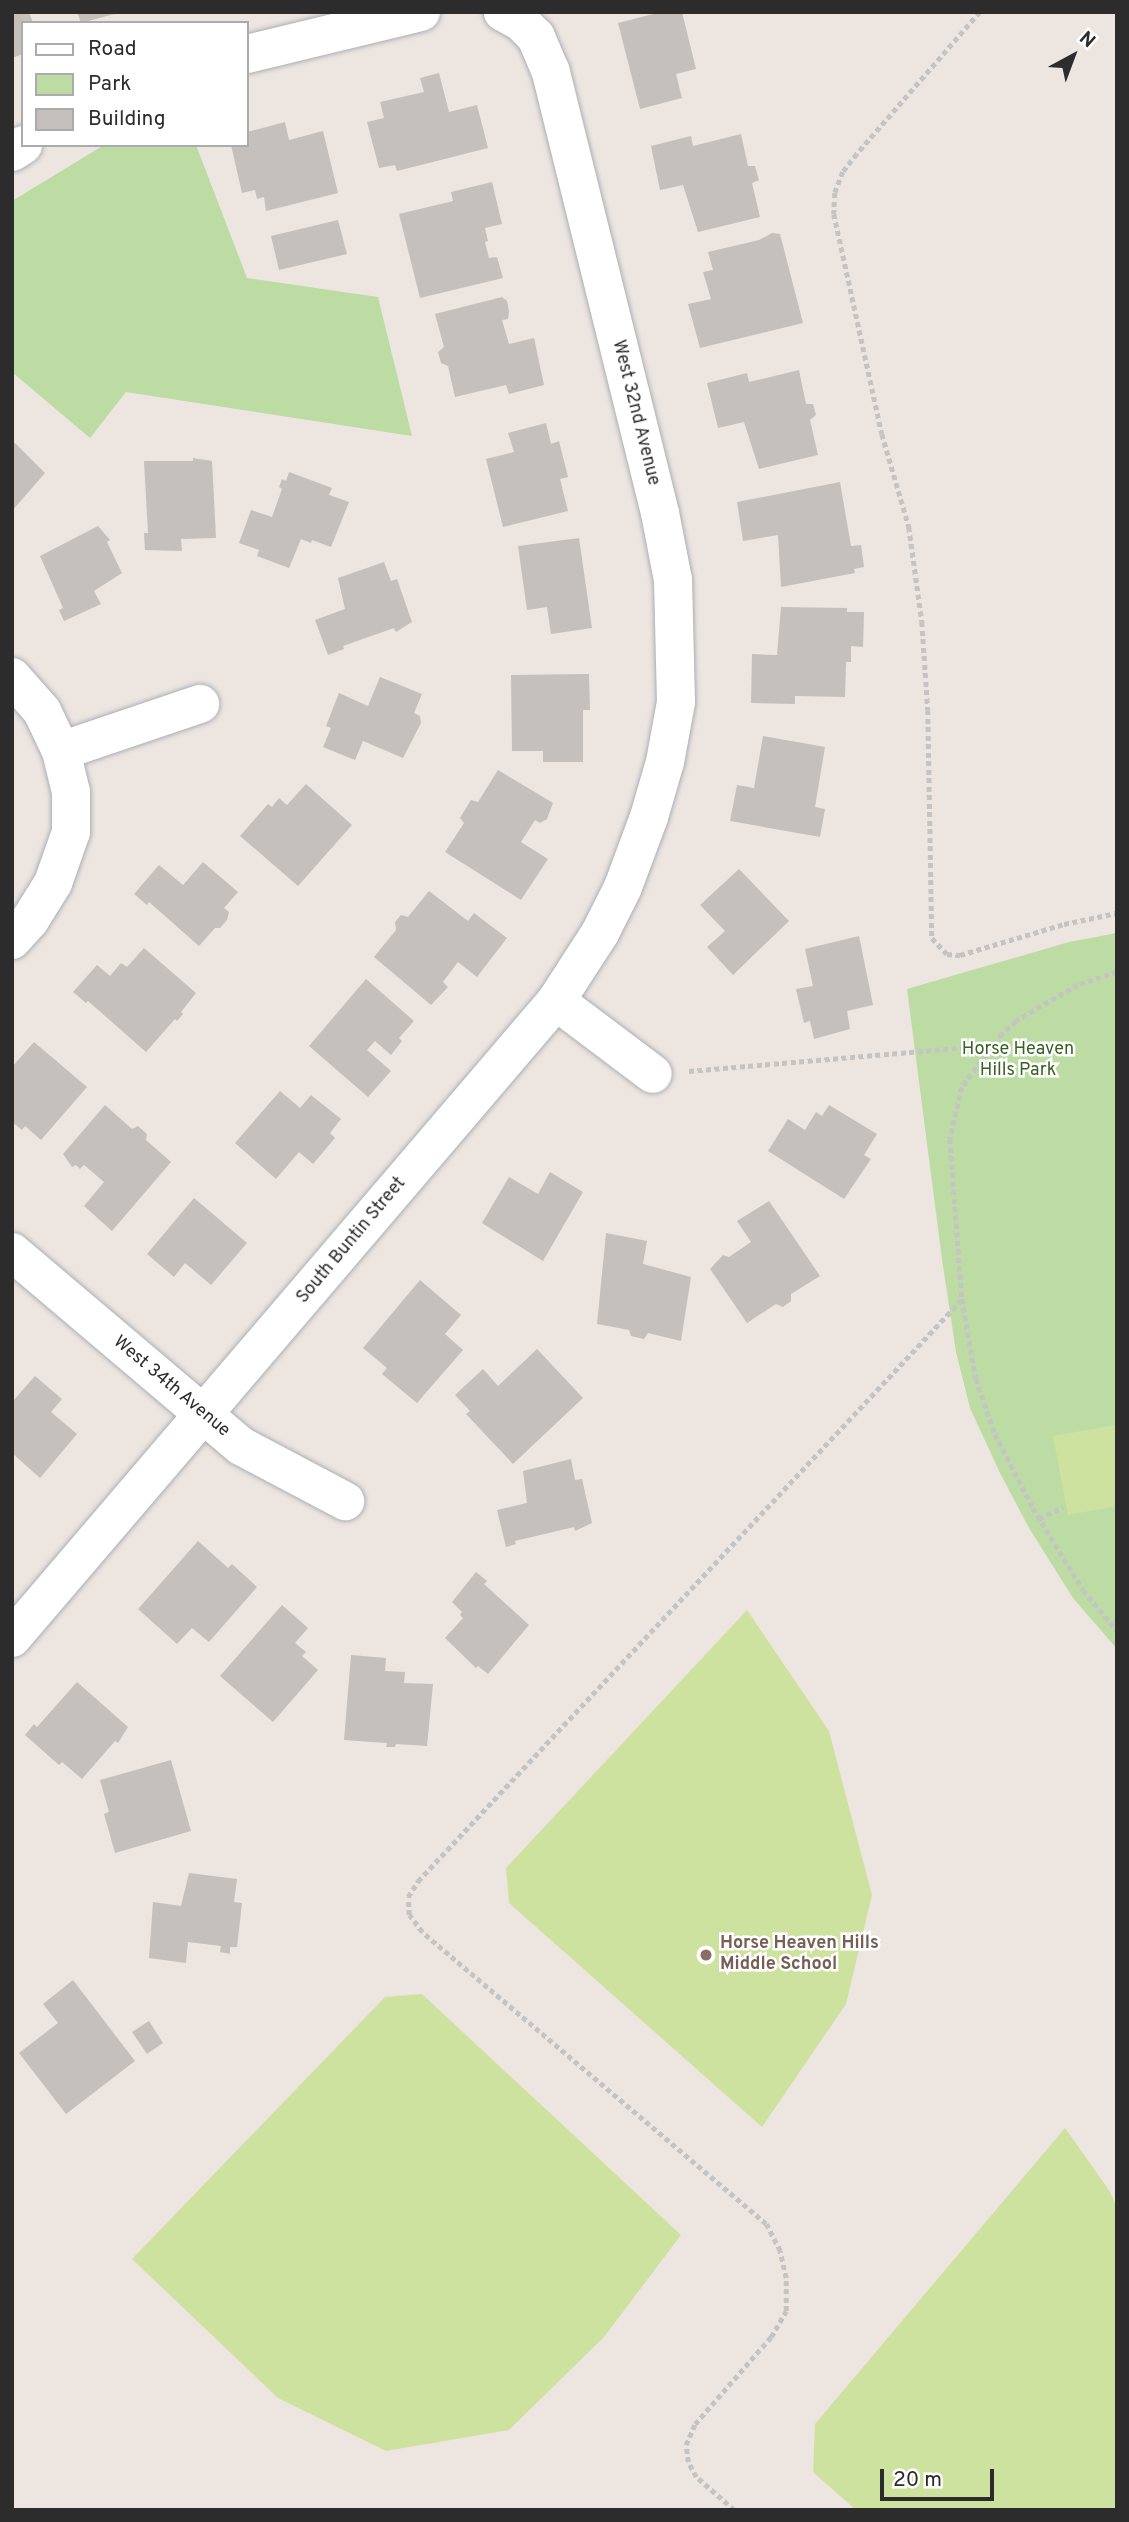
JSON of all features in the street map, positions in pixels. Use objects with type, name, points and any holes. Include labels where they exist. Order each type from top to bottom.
[{"type":"street","points":[[248,54],[421,12]]},
{"type":"street","name":"West 32nd Avenue","points":[[512,17],[536,37],[550,70],[660,513],[673,580],[676,702],[665,762],[649,817]]},
{"type":"street","points":[[12,677],[43,711],[61,751],[71,792],[71,832],[53,883],[30,920],[12,940]]},
{"type":"street","points":[[61,751],[200,704]]},
{"type":"street","name":"South Buntin Street","points":[[12,1638],[556,1000],[600,933],[624,887],[649,817]]},
{"type":"street","points":[[556,1000],[653,1073]]},
{"type":"street","name":"West 34th Avenue","points":[[12,1252],[241,1446],[345,1501]]},
{"type":"path","points":[[980,12],[857,155],[844,172],[835,193],[834,214],[879,421],[909,527],[922,622],[928,710],[932,938],[947,954],[960,956],[1063,923],[1117,913]]},
{"type":"path","points":[[1117,972],[1078,985],[1016,1021],[986,1052],[962,1087],[950,1139],[962,1299],[976,1379],[995,1434],[1039,1519],[1083,1590],[1117,1631]]},
{"type":"path","points":[[653,1073],[969,1047],[986,1052]]},
{"type":"path","points":[[734,2510],[696,2477],[688,2462],[686,2445],[695,2424],[771,2337],[786,2311],[786,2278],[780,2251],[766,2224],[422,1933],[409,1915],[408,1897],[418,1881],[962,1299]]},
{"type":"path","points":[[1039,1519],[1063,1507]]},
{"type":"green space","points":[[101,147],[197,147],[247,278],[378,297],[412,436],[126,392],[90,438],[12,372],[12,201]]},
{"type":"green space","name":"Horse Heaven Hills Park","points":[[1117,933],[1117,1649],[1073,1598],[1029,1528],[970,1408],[956,1352],[942,1259],[907,989],[1069,942]]},
{"type":"green space","points":[[1116,1425],[1117,1506],[1068,1515],[1053,1436]]},
{"type":"green space","points":[[747,1610],[829,1731],[872,1895],[846,2004],[762,2127],[509,1903],[506,1868]]},
{"type":"green space","points":[[422,1994],[681,2235],[604,2337],[509,2430],[386,2451],[278,2398],[132,2259],[385,1997]]},
{"type":"green space","points":[[1065,2128],[1109,2190],[1117,2207],[1117,2510],[856,2510],[813,2472],[815,2424]]},
{"type":"building","points":[[12,12],[29,12],[32,21],[21,21],[21,55],[12,58]]},
{"type":"building","points":[[77,12],[118,12],[88,21],[80,21]]},
{"type":"building","points":[[661,12],[682,12],[696,69],[676,74],[682,98],[640,109],[618,23]]},
{"type":"building","points":[[439,73],[449,112],[477,105],[488,148],[397,171],[395,165],[379,168],[367,122],[384,118],[380,102],[424,92],[420,78]]},
{"type":"building","points":[[285,122],[289,140],[323,131],[338,193],[266,211],[264,197],[257,199],[255,190],[242,193],[231,147],[248,147],[248,132]]},
{"type":"building","points":[[741,134],[748,166],[755,166],[759,180],[752,183],[760,217],[698,232],[683,185],[660,190],[651,146],[691,136],[693,146]]},
{"type":"building","points":[[492,182],[502,224],[485,228],[488,241],[485,242],[489,258],[497,257],[503,278],[420,298],[399,214],[453,201],[451,192]]},
{"type":"building","points":[[338,220],[347,254],[279,270],[271,236]]},
{"type":"building","points":[[772,233],[780,234],[803,323],[700,348],[688,304],[711,299],[703,272],[713,270],[708,252],[759,240]]},
{"type":"building","points":[[502,297],[507,301],[509,312],[508,319],[502,320],[509,344],[534,338],[544,385],[509,394],[506,385],[455,397],[448,366],[441,363],[438,352],[444,347],[435,314]]},
{"type":"building","points":[[799,370],[806,404],[813,404],[816,415],[810,420],[818,455],[759,469],[744,422],[718,428],[707,383],[747,373],[749,382]]},
{"type":"building","points":[[546,423],[551,444],[559,441],[568,477],[560,479],[568,511],[503,527],[486,459],[514,452],[508,433]]},
{"type":"building","points":[[13,441],[45,473],[12,511],[12,443]]},
{"type":"building","points":[[193,458],[212,461],[216,538],[181,539],[182,551],[145,550],[144,533],[148,533],[144,461],[193,461]]},
{"type":"building","points":[[289,472],[332,488],[329,495],[349,502],[331,547],[301,539],[289,568],[257,556],[259,550],[239,543],[251,510],[272,517],[282,489],[279,487],[282,479],[286,481]]},
{"type":"building","points":[[840,482],[851,546],[861,545],[864,567],[854,569],[855,573],[781,587],[778,535],[743,541],[737,502]]},
{"type":"building","points":[[98,526],[110,540],[107,542],[122,573],[94,591],[101,604],[64,621],[59,610],[63,608],[40,556]]},
{"type":"building","points":[[579,538],[592,628],[551,634],[547,607],[527,610],[518,546]]},
{"type":"building","points":[[384,562],[391,581],[397,579],[412,622],[396,632],[394,628],[343,646],[344,649],[328,655],[315,620],[345,609],[338,578]]},
{"type":"building","points":[[781,607],[847,608],[847,612],[864,612],[863,647],[851,646],[851,662],[846,662],[845,697],[795,696],[795,704],[751,703],[752,654],[777,655]]},
{"type":"building","points":[[589,674],[590,710],[583,710],[583,762],[543,762],[543,751],[512,751],[511,675]]},
{"type":"building","points":[[380,677],[422,694],[414,713],[420,716],[421,723],[403,758],[363,741],[355,760],[323,747],[331,728],[326,726],[339,693],[368,706]]},
{"type":"building","points":[[763,736],[825,747],[815,807],[825,809],[820,837],[730,821],[737,785],[754,788]]},
{"type":"building","points":[[498,770],[553,803],[547,819],[540,823],[535,820],[521,842],[548,859],[521,900],[445,852],[464,823],[460,818],[471,800],[478,802]]},
{"type":"building","points":[[306,784],[352,825],[298,886],[240,836],[268,804],[272,807],[279,798],[287,805]]},
{"type":"building","points":[[203,862],[238,892],[224,908],[229,912],[227,920],[220,928],[215,928],[199,946],[149,902],[147,905],[134,894],[159,865],[183,885]]},
{"type":"building","points":[[739,869],[789,921],[733,975],[707,947],[725,931],[700,905]]},
{"type":"building","points":[[429,891],[468,921],[474,913],[507,938],[477,977],[458,962],[443,982],[448,987],[431,1005],[374,957],[396,930],[395,922],[401,915],[408,917]]},
{"type":"building","points":[[859,936],[873,1005],[847,1011],[850,1029],[814,1039],[810,1021],[804,1023],[796,989],[813,986],[805,949]]},
{"type":"building","points":[[144,948],[196,993],[181,1012],[183,1014],[177,1021],[175,1019],[146,1052],[88,1001],[86,1003],[73,992],[97,965],[110,976],[121,963],[127,967]]},
{"type":"building","points":[[366,979],[414,1021],[399,1038],[402,1041],[391,1055],[375,1041],[367,1050],[391,1071],[368,1097],[309,1046]]},
{"type":"building","points":[[34,1042],[87,1087],[41,1140],[25,1126],[22,1130],[12,1122],[12,1067]]},
{"type":"building","points":[[280,1091],[300,1108],[311,1095],[341,1119],[330,1133],[335,1138],[313,1164],[299,1152],[276,1179],[235,1143]]},
{"type":"building","points":[[105,1105],[132,1129],[138,1126],[147,1134],[146,1140],[171,1162],[112,1231],[84,1206],[104,1182],[84,1165],[80,1169],[76,1165],[72,1167],[63,1154]]},
{"type":"building","points":[[829,1105],[877,1134],[864,1155],[871,1159],[844,1199],[768,1151],[788,1119],[805,1130],[816,1112],[822,1116]]},
{"type":"building","points":[[550,1172],[583,1192],[543,1261],[482,1223],[509,1177],[538,1194]]},
{"type":"building","points":[[194,1198],[247,1243],[211,1285],[185,1263],[174,1277],[147,1254]]},
{"type":"building","points":[[769,1201],[820,1276],[791,1294],[791,1301],[783,1307],[776,1304],[747,1323],[710,1269],[723,1255],[729,1257],[751,1242],[737,1221]]},
{"type":"building","points":[[606,1233],[647,1241],[643,1264],[691,1277],[681,1341],[648,1333],[644,1339],[631,1336],[629,1330],[597,1324]]},
{"type":"building","points":[[420,1280],[461,1315],[445,1334],[463,1350],[417,1403],[382,1374],[387,1368],[363,1348]]},
{"type":"building","points":[[537,1349],[583,1398],[513,1464],[466,1414],[470,1411],[455,1395],[483,1369],[498,1386]]},
{"type":"building","points":[[35,1376],[62,1399],[51,1412],[77,1434],[40,1478],[12,1453],[12,1402]]},
{"type":"building","points":[[571,1459],[575,1480],[582,1479],[592,1523],[575,1531],[574,1527],[515,1541],[516,1544],[506,1547],[497,1510],[527,1503],[523,1471]]},
{"type":"building","points":[[198,1541],[228,1568],[232,1564],[257,1587],[209,1642],[192,1628],[177,1644],[138,1609]]},
{"type":"building","points":[[476,1572],[487,1581],[484,1584],[529,1625],[488,1674],[478,1666],[476,1668],[445,1638],[463,1618],[460,1615],[462,1612],[452,1602]]},
{"type":"building","points":[[282,1605],[308,1628],[295,1643],[306,1652],[302,1656],[318,1670],[273,1722],[220,1676]]},
{"type":"building","points":[[351,1655],[386,1658],[385,1671],[405,1672],[404,1683],[433,1684],[427,1746],[396,1744],[395,1747],[386,1747],[387,1743],[344,1740]]},
{"type":"building","points":[[77,1682],[128,1727],[118,1743],[115,1741],[82,1779],[62,1762],[59,1765],[25,1735],[34,1724],[37,1727]]},
{"type":"building","points":[[171,1760],[191,1831],[115,1853],[104,1814],[109,1812],[100,1780]]},
{"type":"building","points":[[189,1873],[237,1879],[234,1902],[242,1903],[237,1947],[230,1947],[230,1954],[220,1952],[221,1946],[188,1942],[186,1963],[149,1958],[153,1902],[181,1906]]},
{"type":"building","points":[[73,1980],[135,2061],[66,2114],[19,2053],[58,2023],[43,2004]]},
{"type":"building","points":[[149,2021],[163,2043],[147,2054],[132,2032]]},
{"type":"place","name":"Horse Heaven Hills Middle School","points":[[706,1955]]}]
